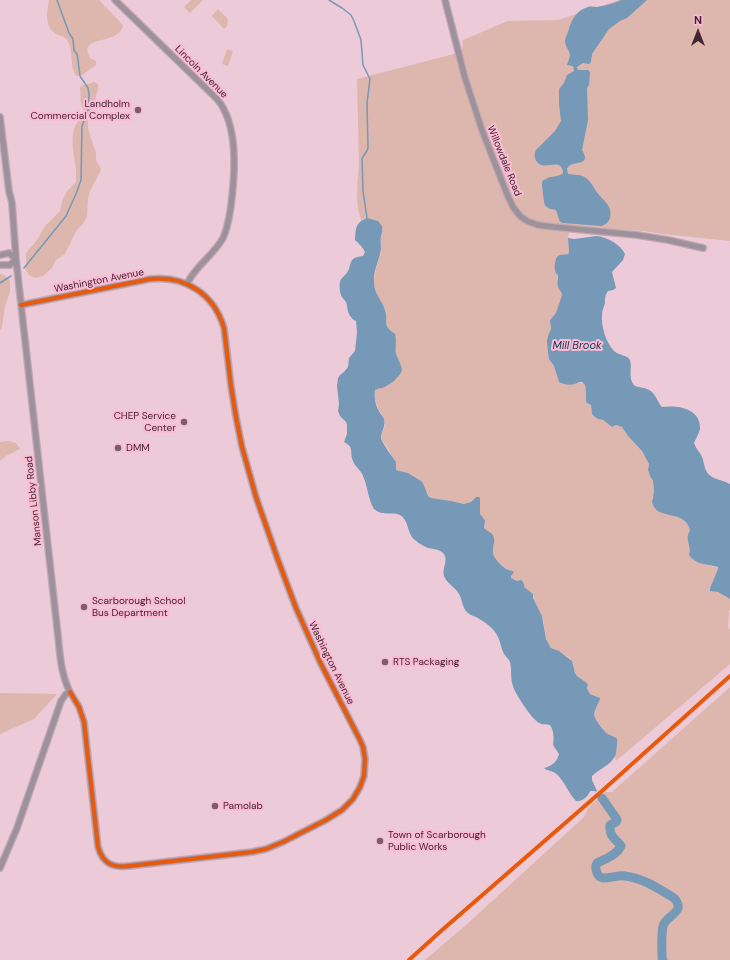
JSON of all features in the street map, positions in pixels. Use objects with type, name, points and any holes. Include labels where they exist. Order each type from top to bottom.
[{"type":"street","name":"Lincoln Avenue","points":[[115,0],[215,97],[224,108],[230,124],[234,173],[225,235],[187,284]]},
{"type":"street","name":"Willowdale Road","points":[[445,0],[465,78],[483,133],[507,194],[513,207],[520,216],[530,223],[554,228],[637,235],[703,248]]},
{"type":"street","name":"Manson Libby Road","points":[[0,117],[8,184],[12,203],[16,259],[61,659],[65,680],[70,692]]},
{"type":"street","points":[[0,255],[9,254],[16,259],[10,265],[0,265]]},
{"type":"street","name":"Washington Avenue","points":[[22,305],[157,278],[169,279],[187,284],[199,291],[215,307],[222,321],[225,334],[236,416],[244,454],[256,497],[302,622],[331,684],[362,744],[365,760],[362,782],[353,799],[342,810],[293,837],[266,849],[252,852],[129,866],[114,866],[104,859],[98,847],[84,722],[79,707],[70,692]]},
{"type":"street","points":[[0,868],[17,828],[61,701],[66,694],[70,692]]},
{"type":"shaded area","points":[[49,0],[99,0],[123,25],[120,31],[114,36],[93,43],[89,46],[88,51],[91,59],[96,61],[96,65],[82,75],[76,76],[74,72],[69,44],[66,39],[52,31],[48,23]]},
{"type":"shaded area","points":[[191,0],[203,0],[190,13],[184,7]]},
{"type":"shaded area","points":[[619,0],[730,0],[730,241],[644,231],[570,226],[568,238],[569,252],[568,254],[558,256],[558,285],[563,295],[556,313],[550,320],[551,329],[548,336],[549,359],[554,366],[559,382],[572,384],[580,382],[585,385],[587,403],[591,405],[592,414],[612,427],[616,425],[622,427],[642,451],[649,464],[648,470],[653,481],[654,491],[652,502],[661,513],[678,517],[688,526],[690,530],[688,532],[690,548],[689,554],[692,558],[702,564],[718,568],[710,588],[730,599],[728,627],[730,630],[730,664],[616,761],[615,756],[618,742],[615,737],[605,732],[595,718],[594,714],[600,698],[590,694],[587,683],[576,675],[573,662],[566,655],[549,645],[542,616],[535,603],[533,594],[511,578],[511,570],[502,566],[495,559],[493,551],[494,539],[484,528],[485,521],[480,514],[479,497],[476,497],[471,502],[464,504],[431,498],[428,496],[421,481],[408,473],[396,470],[396,462],[382,440],[381,437],[385,425],[384,418],[374,397],[375,390],[386,386],[399,376],[396,343],[386,324],[386,312],[378,297],[374,285],[377,265],[381,253],[381,236],[383,229],[367,218],[361,221],[358,210],[357,191],[359,163],[357,79],[462,52],[463,40],[508,21],[558,20]]},
{"type":"shaded area","points":[[218,9],[228,19],[227,26],[224,29],[212,16]]},
{"type":"shaded area","points":[[227,49],[233,51],[228,66],[222,64]]},
{"type":"shaded area","points":[[94,82],[98,84],[98,90],[93,106],[87,113],[84,111],[82,105],[80,88],[81,86]]},
{"type":"shaded area","points":[[82,118],[86,118],[88,120],[88,128],[96,153],[96,160],[101,169],[90,191],[87,217],[76,231],[65,254],[56,260],[52,268],[43,276],[35,278],[29,275],[26,270],[26,253],[37,240],[45,226],[60,211],[67,191],[76,182],[73,134],[77,122]]},
{"type":"shaded area","points":[[0,274],[4,275],[10,280],[10,292],[5,306],[2,327],[0,330]]},
{"type":"shaded area","points":[[9,441],[16,443],[20,449],[6,456],[0,461],[0,442]]},
{"type":"shaded area","points":[[730,687],[730,960],[425,960],[466,925],[584,817],[588,808],[605,792],[612,792]]},
{"type":"shaded area","points":[[0,693],[57,694],[34,719],[0,734]]},
{"type":"water","points":[[621,0],[647,0],[627,18],[609,29],[592,54],[591,62],[589,64],[583,63],[577,67],[578,70],[588,70],[590,72],[589,85],[587,88],[588,120],[582,150],[585,155],[585,159],[584,161],[569,166],[567,169],[568,174],[582,176],[589,181],[608,206],[611,213],[610,218],[606,224],[601,226],[563,223],[560,222],[556,210],[548,208],[545,205],[542,184],[543,181],[548,178],[561,175],[563,173],[562,169],[559,165],[539,164],[535,159],[535,153],[536,150],[555,131],[561,121],[559,89],[564,83],[567,75],[574,71],[573,66],[567,65],[570,56],[565,41],[572,20],[580,11],[584,9],[606,5]]},
{"type":"water","points":[[367,218],[378,221],[382,226],[381,252],[374,275],[374,286],[385,310],[388,328],[395,334],[396,354],[402,370],[397,378],[391,383],[385,387],[375,390],[376,403],[379,412],[384,418],[384,427],[381,438],[387,450],[396,462],[396,470],[408,473],[421,481],[428,496],[431,498],[464,504],[471,502],[476,497],[480,498],[480,514],[485,521],[484,528],[493,536],[493,553],[495,557],[503,567],[514,572],[511,578],[517,581],[521,580],[524,587],[533,594],[533,598],[542,616],[546,639],[551,648],[559,651],[572,661],[575,673],[587,683],[587,688],[590,694],[600,698],[594,712],[594,716],[604,731],[617,739],[616,754],[611,762],[592,776],[592,780],[597,791],[590,791],[583,800],[576,801],[558,775],[544,768],[554,763],[559,754],[553,745],[554,740],[551,727],[550,725],[540,724],[536,721],[520,700],[512,683],[510,662],[503,652],[496,634],[486,623],[467,612],[458,592],[445,578],[444,572],[446,559],[443,553],[436,549],[428,548],[422,545],[412,537],[405,520],[400,515],[381,513],[374,509],[362,474],[353,461],[351,448],[344,442],[347,434],[347,425],[338,411],[339,404],[337,386],[338,378],[348,367],[349,358],[355,351],[357,332],[356,321],[349,314],[346,302],[342,298],[340,284],[353,260],[356,257],[363,256],[365,252],[355,240],[358,224]]},
{"type":"water","name":"Mill Brook","points":[[597,236],[613,242],[625,254],[623,260],[612,272],[616,288],[608,291],[605,297],[602,319],[606,339],[614,351],[630,360],[631,379],[635,386],[650,390],[662,407],[687,409],[697,416],[700,429],[694,443],[702,457],[706,471],[712,477],[730,484],[730,599],[718,592],[710,591],[718,567],[702,564],[695,561],[689,555],[690,548],[688,534],[690,530],[687,523],[677,517],[659,512],[655,508],[652,502],[654,491],[653,481],[648,470],[649,464],[642,451],[622,427],[616,425],[612,427],[592,414],[591,405],[586,401],[585,385],[582,382],[569,385],[559,382],[554,366],[549,359],[547,341],[551,329],[550,320],[556,313],[562,295],[558,287],[558,277],[555,270],[556,259],[559,255],[568,254],[568,238],[574,239]]},
{"type":"waterway","points":[[24,268],[66,216],[81,180],[82,126],[88,110],[89,94],[88,88],[80,76],[73,39],[69,33],[57,0]]},
{"type":"waterway","points":[[329,0],[351,15],[361,40],[363,65],[370,79],[367,103],[368,148],[362,159],[363,191],[367,218]]},
{"type":"waterway","points":[[0,283],[11,276]]},
{"type":"waterway","points":[[602,798],[617,820],[610,825],[610,832],[621,846],[614,854],[597,863],[596,867],[598,874],[603,878],[622,876],[638,879],[663,891],[674,898],[677,903],[677,910],[663,926],[663,960]]},
{"type":"cycle path","points":[[21,305],[150,279],[175,280],[186,284],[196,289],[213,305],[224,328],[236,417],[242,447],[256,497],[296,608],[321,664],[363,747],[365,759],[364,776],[353,799],[342,810],[326,820],[266,849],[252,852],[129,866],[109,864],[100,853],[98,847],[84,722],[79,707],[70,692]]},
{"type":"cycle path","points":[[409,960],[602,791],[730,676]]},
{"type":"place","name":"Landholm Commercial Complex","points":[[138,110]]},
{"type":"place","name":"CHEP Service Center","points":[[184,422]]},
{"type":"place","name":"DMM","points":[[118,448]]},
{"type":"place","name":"Scarborough School Bus Department","points":[[84,607]]},
{"type":"place","name":"RTS Packaging","points":[[385,662]]},
{"type":"place","name":"Pamolab","points":[[215,806]]},
{"type":"place","name":"Town of Scarborough Public Works","points":[[380,841]]}]
